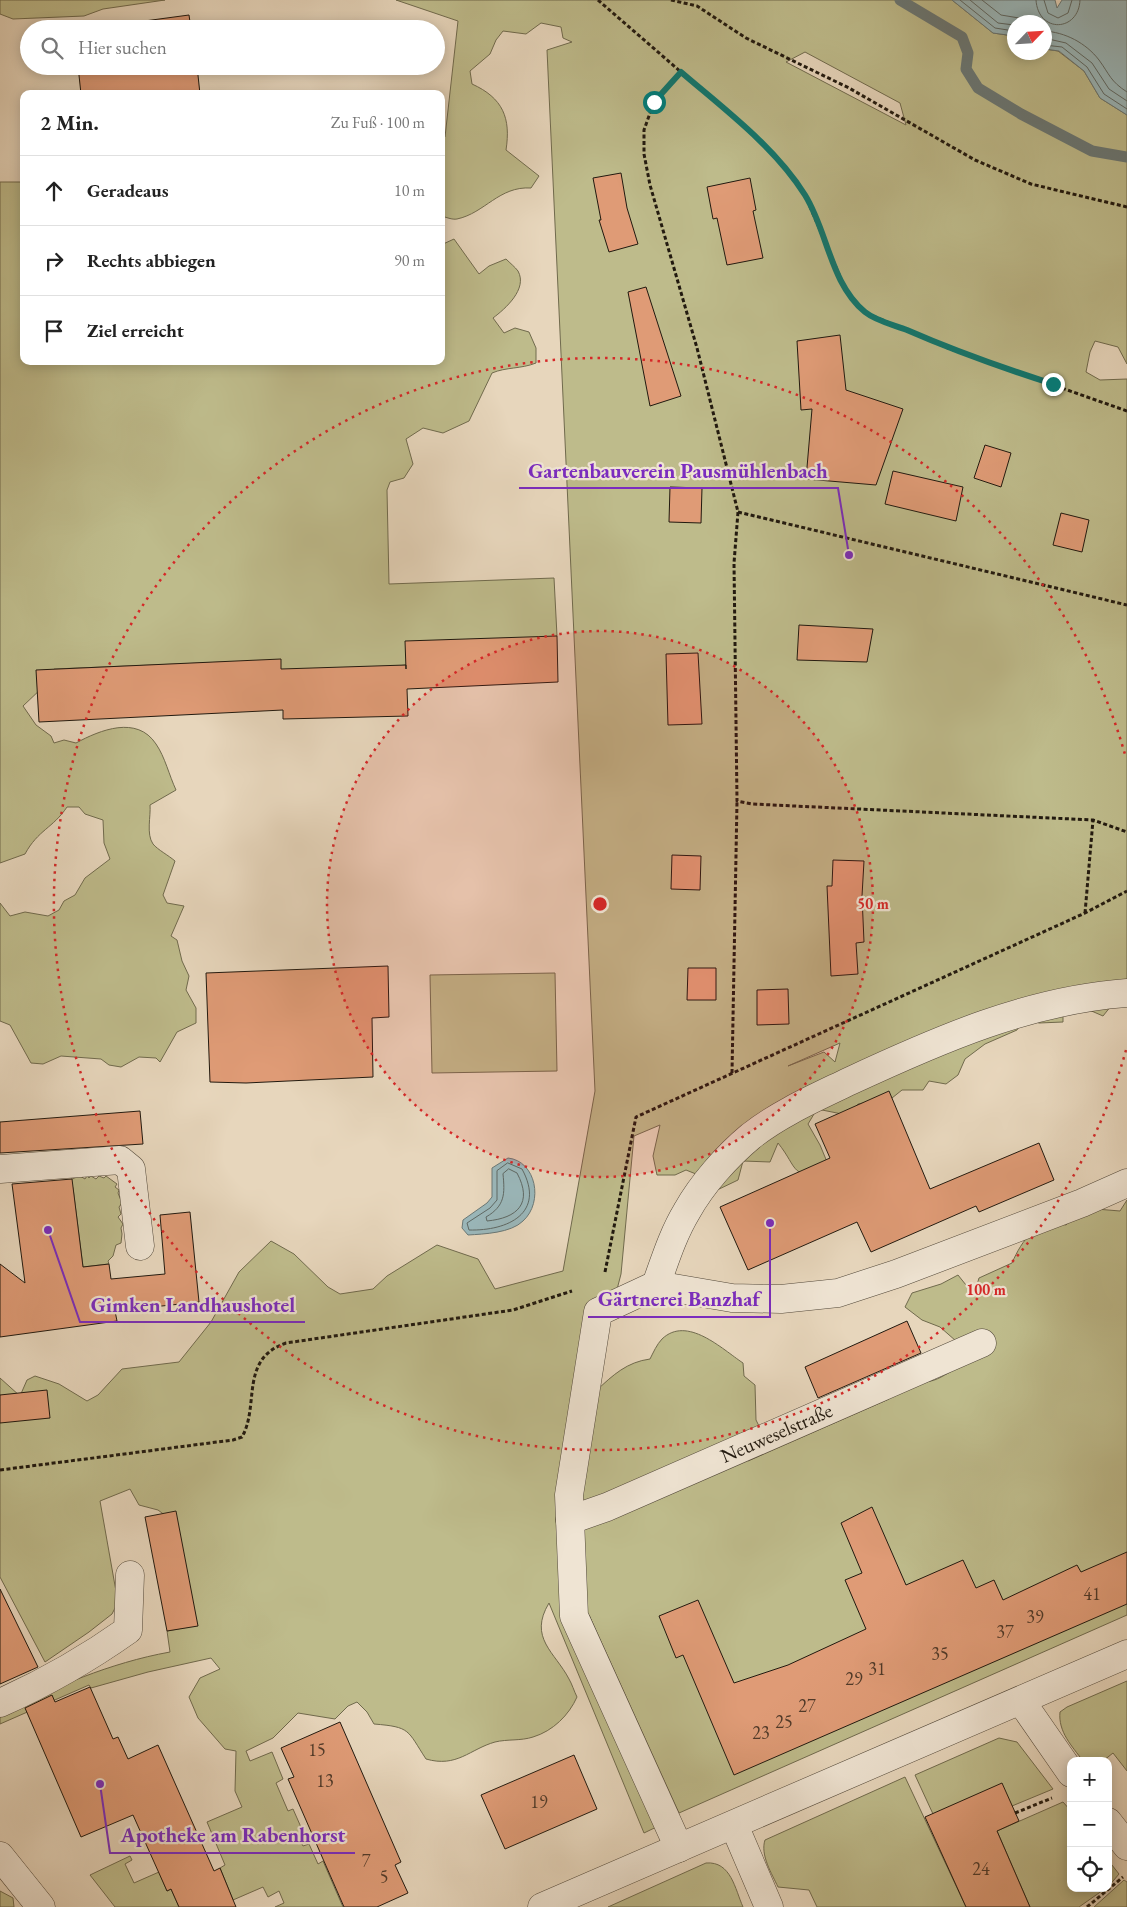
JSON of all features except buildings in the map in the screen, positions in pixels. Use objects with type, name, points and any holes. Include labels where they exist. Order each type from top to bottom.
[{"type":"street","points":[[656,1285],[687,1211],[716,1171],[751,1136],[799,1106],[906,1055],[995,1020],[1056,1002],[1127,993]]},
{"type":"street","points":[[0,1169],[120,1160],[131,1170],[140,1246]]},
{"type":"street","points":[[679,1848],[574,1616],[569,1495],[598,1312],[656,1285],[732,1298],[781,1299],[838,1293],[915,1267],[1082,1203],[1127,1183]]},
{"type":"street","name":"Neuweselstraße","points":[[570,1520],[607,1507],[982,1343]]},
{"type":"street","points":[[0,1703],[36,1687],[90,1657],[128,1630],[130,1575]]},
{"type":"street","points":[[542,1907],[1127,1654]]},
{"type":"street","points":[[1021,1700],[1067,1766]]},
{"type":"street","points":[[734,1825],[769,1907]]},
{"type":"street","points":[[1112,1827],[1127,1846]]},
{"type":"street","points":[[0,1856],[41,1907]]},
{"type":"street","points":[[0,1883],[30,1907]]},
{"type":"path","points":[[598,0],[736,119],[776,158],[805,195],[830,257],[848,293],[866,313],[948,348],[1127,411]]},
{"type":"path","points":[[672,0],[697,6],[746,38],[849,88],[974,160],[1030,184],[1127,207]]},
{"type":"path","points":[[681,72],[654,102],[644,130],[644,154],[650,185],[697,348],[738,512],[734,563],[737,801],[732,1074]]},
{"type":"path","points":[[738,512],[1127,605]]},
{"type":"path","points":[[737,801],[752,804],[1093,820],[1127,832]]},
{"type":"path","points":[[1085,913],[1093,820]]},
{"type":"path","points":[[0,1470],[233,1440],[242,1437],[247,1428],[254,1376],[259,1365],[275,1346],[294,1341],[513,1310],[576,1290]]},
{"type":"path","points":[[1015,1813],[1055,1796]]},
{"type":"path","points":[[1087,1907],[1114,1886],[1127,1872]]},
{"type":"shaded area","points":[[0,0],[165,0],[103,9],[84,16],[13,19],[0,14]]},
{"type":"shaded area","points":[[396,0],[952,0],[993,33],[1007,35],[1007,60],[1052,60],[1052,50],[1058,51],[1084,71],[1100,98],[1127,115],[1127,364],[1118,347],[1095,341],[1090,352],[1086,372],[1100,380],[1127,379],[1127,986],[1103,1016],[1087,1009],[1063,1013],[1063,1022],[1039,1023],[1024,1018],[1017,1030],[985,1044],[965,1059],[958,1075],[946,1084],[929,1081],[923,1090],[902,1090],[892,1098],[858,1104],[847,1115],[817,1109],[808,1124],[820,1145],[830,1169],[808,1174],[802,1173],[793,1166],[778,1143],[770,1162],[743,1161],[738,1180],[715,1191],[696,1174],[686,1170],[675,1175],[657,1175],[653,1156],[660,1125],[634,1136],[621,1274],[600,1355],[597,1390],[627,1366],[650,1359],[660,1341],[672,1333],[682,1331],[693,1332],[704,1337],[743,1363],[744,1376],[755,1385],[756,1420],[762,1432],[748,1461],[889,1399],[897,1388],[907,1384],[934,1380],[957,1368],[956,1341],[940,1327],[922,1320],[905,1307],[912,1293],[941,1284],[958,1275],[974,1295],[979,1278],[1012,1263],[1026,1239],[1039,1228],[1056,1224],[1066,1225],[1084,1208],[1120,1211],[1127,1200],[1127,1615],[679,1813],[589,1615],[673,1819],[644,1833],[549,1603],[543,1615],[542,1635],[569,1679],[577,1697],[570,1710],[560,1722],[547,1731],[524,1739],[495,1742],[463,1757],[437,1761],[426,1759],[411,1736],[402,1729],[374,1724],[367,1712],[357,1702],[348,1706],[335,1719],[298,1713],[273,1738],[246,1751],[250,1761],[272,1752],[283,1779],[276,1783],[288,1811],[293,1809],[304,1834],[298,1837],[303,1846],[309,1844],[318,1864],[323,1861],[343,1907],[275,1907],[284,1903],[279,1891],[268,1897],[263,1887],[233,1900],[220,1868],[225,1865],[207,1822],[242,1807],[235,1791],[236,1751],[225,1749],[198,1718],[189,1697],[200,1678],[220,1669],[211,1658],[148,1672],[91,1688],[89,1685],[0,1724],[0,1713],[62,1685],[104,1669],[170,1652],[167,1631],[188,1627],[166,1516],[158,1510],[139,1505],[130,1489],[100,1501],[117,1597],[116,1606],[112,1614],[45,1662],[0,1577],[0,1378],[20,1396],[27,1380],[35,1376],[59,1384],[87,1401],[98,1395],[122,1369],[179,1362],[211,1322],[239,1272],[271,1241],[294,1254],[328,1287],[340,1294],[373,1289],[387,1276],[437,1245],[478,1259],[495,1289],[563,1271],[595,1091],[547,50],[572,42],[563,38],[561,27],[541,23],[526,34],[503,31],[496,40],[490,54],[470,71],[472,84],[491,96],[502,110],[507,128],[506,150],[539,176],[531,188],[510,191],[467,216],[457,219],[445,217],[445,137],[458,21]],"holes":[[[805,52],[900,103],[906,125],[786,62]],[[840,1043],[835,1062],[824,1052],[788,1066]]]},
{"type":"shaded area","points":[[0,182],[20,182],[20,365],[445,365],[445,243],[454,239],[479,274],[489,266],[506,259],[518,271],[520,285],[514,298],[493,318],[504,333],[515,328],[529,332],[536,348],[536,363],[492,373],[469,421],[443,433],[423,428],[406,439],[413,464],[404,478],[390,482],[387,490],[389,584],[554,578],[557,636],[406,665],[291,678],[225,662],[54,669],[43,687],[23,706],[36,725],[51,736],[54,743],[64,740],[76,743],[107,730],[118,728],[139,730],[148,735],[156,744],[176,790],[150,805],[149,830],[153,844],[175,861],[163,895],[167,903],[184,906],[171,936],[177,940],[182,961],[189,976],[186,990],[196,1008],[196,1023],[177,1032],[160,1062],[156,1058],[139,1057],[121,1067],[109,1065],[101,1059],[61,1056],[43,1064],[31,1063],[10,1025],[0,1021],[0,903],[10,916],[25,912],[48,916],[59,910],[64,901],[75,895],[85,878],[110,859],[104,843],[103,820],[85,814],[79,807],[67,807],[35,839],[25,854],[0,863]]},
{"type":"shaded area","points":[[555,973],[557,1071],[432,1073],[430,975]]},
{"type":"shaded area","points":[[80,1176],[85,1179],[87,1176],[89,1178],[91,1176],[96,1179],[99,1176],[104,1178],[106,1176],[117,1184],[115,1187],[119,1190],[118,1193],[122,1203],[119,1207],[121,1214],[118,1217],[123,1224],[121,1228],[121,1243],[116,1245],[113,1256],[108,1261],[109,1264],[83,1267],[73,1188],[69,1180]]},
{"type":"shaded area","points":[[1127,1681],[1127,1771],[1113,1753],[1108,1757],[1080,1757],[1070,1744],[1061,1726],[1060,1712],[1067,1707]]},
{"type":"shaded area","points":[[999,1738],[1017,1742],[1053,1789],[1012,1806],[933,1814],[915,1775]]},
{"type":"shaded area","points":[[905,1777],[966,1907],[817,1907],[809,1890],[778,1887],[765,1858],[765,1840]]},
{"type":"shaded area","points":[[1063,1802],[1067,1806],[1067,1892],[1100,1892],[1079,1907],[1030,1907],[997,1831]]},
{"type":"shaded area","points":[[130,1856],[132,1860],[125,1864],[134,1883],[159,1872],[167,1891],[171,1889],[179,1907],[115,1907],[90,1875]]},
{"type":"shaded area","points":[[706,1863],[721,1866],[727,1871],[743,1907],[608,1907]]},
{"type":"shaded area","points":[[1112,1865],[1119,1874],[1112,1882]]},
{"type":"shaded area","points":[[1124,1880],[1127,1882],[1127,1907],[1094,1907],[1112,1892]]},
{"type":"shaded area","points":[[0,1891],[13,1898],[14,1907],[0,1907]]},
{"type":"water","points":[[952,0],[1055,0],[1057,8],[1062,0],[1127,0],[1127,115],[1100,98],[1084,71],[1059,51],[1052,50],[1052,15],[1007,15],[1007,35],[993,33]]},
{"type":"water","points":[[508,1158],[518,1161],[531,1174],[535,1194],[530,1213],[523,1221],[512,1228],[497,1232],[468,1235],[462,1228],[463,1220],[487,1203],[492,1197],[492,1168]]},
{"type":"waterway","points":[[900,0],[962,37],[968,53],[966,69],[978,88],[1021,114],[1092,151],[1127,157]]},
{"type":"place","name":"Gartenbauverein Pausmühlenbach","points":[[849,555]]},
{"type":"place","name":"Gärtnerei Banzhaf","points":[[770,1223]]},
{"type":"place","name":"Gimken Landhaushotel","points":[[48,1230]]},
{"type":"place","name":"Apotheke am Rabenhorst","points":[[100,1784]]},
{"type":"route","points":[[654,102],[681,72],[736,119],[776,158],[805,195],[822,233],[830,257],[848,293],[866,313],[948,348],[1053,384]]}]
